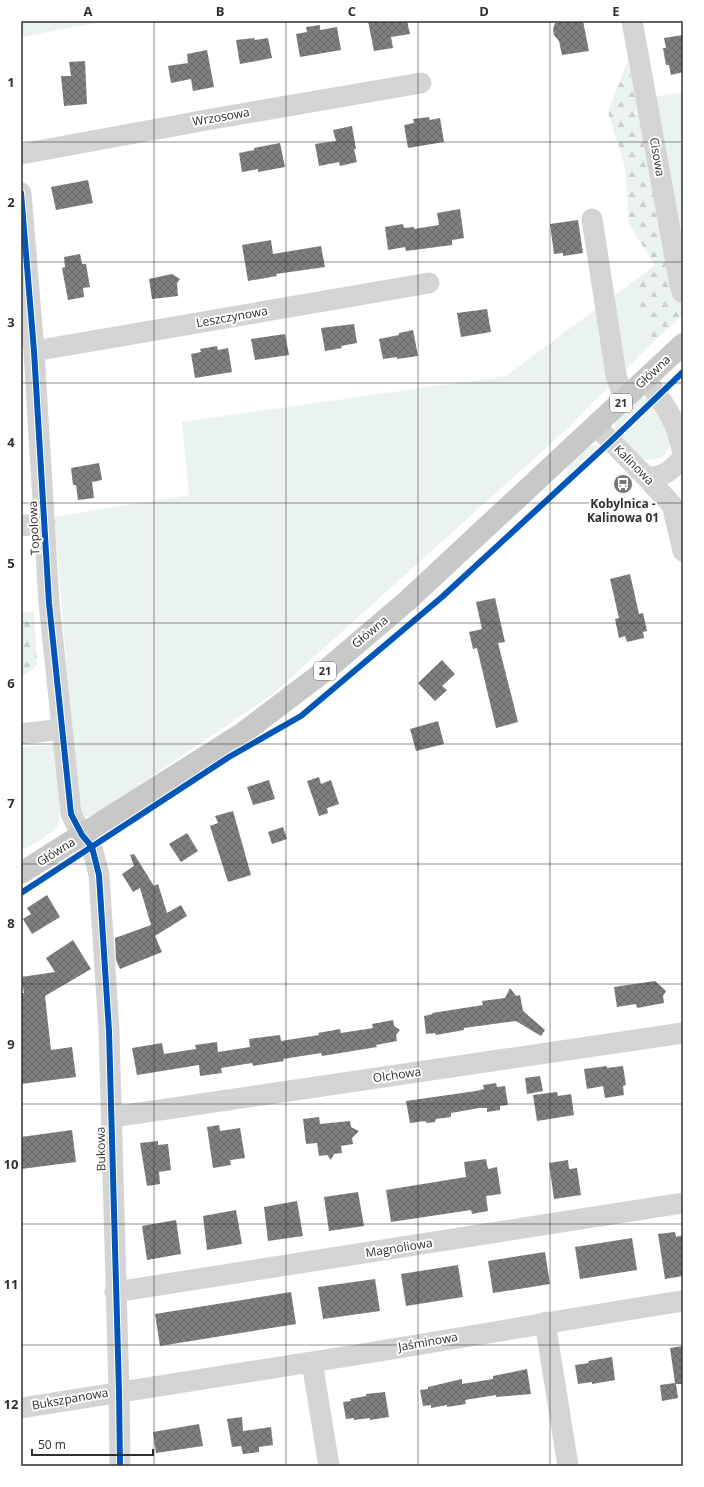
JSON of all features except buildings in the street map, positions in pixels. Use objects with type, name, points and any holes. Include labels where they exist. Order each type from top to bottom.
[{"type":"main road","name":"Główna","points":[[21,873],[243,733],[326,670],[407,601],[683,344]]},
{"type":"street","name":"Cisowa","points":[[632,21],[680,285],[683,293]]},
{"type":"street","name":"Wrzosowa","points":[[21,154],[421,83]]},
{"type":"street","name":"Topolowa","points":[[21,193],[34,351],[30,437],[45,523],[49,603],[71,814],[82,835]]},
{"type":"street","points":[[592,219],[616,375],[624,400]]},
{"type":"street","name":"Leszczynowa","points":[[34,351],[429,282]]},
{"type":"street","points":[[646,380],[671,414],[680,438],[683,456],[673,468],[663,475],[647,478]]},
{"type":"street","name":"Kalinowa","points":[[596,426],[672,505],[683,551]]},
{"type":"street","points":[[21,526],[45,523]]},
{"type":"street","points":[[21,734],[62,728]]},
{"type":"street","name":"Bukowa","points":[[82,835],[92,847],[99,875],[109,1030],[120,1466]]},
{"type":"street","name":"Olchowa","points":[[112,1117],[683,1033]]},
{"type":"street","name":"Magnoliowa","points":[[116,1292],[683,1203]]},
{"type":"street","name":"Jaśminowa","points":[[119,1391],[312,1362],[545,1322],[683,1301]]},
{"type":"street","points":[[545,1322],[568,1466]]},
{"type":"street","points":[[312,1362],[329,1466]]},
{"type":"street","name":"Bukszpanowa","points":[[21,1408],[119,1391]]},
{"type":"green space","points":[[21,21],[106,21],[21,37]]},
{"type":"green space","points":[[628,60],[671,275],[683,313],[683,315],[653,342],[631,283],[655,265],[629,224],[625,168],[608,112]]},
{"type":"green space","points":[[683,92],[683,270],[652,97]]},
{"type":"green space","points":[[631,283],[653,342],[567,429],[274,693],[95,815],[83,817],[77,813],[75,765],[54,517],[189,495],[182,422],[506,376]]},
{"type":"green space","points":[[641,397],[650,399],[615,432],[615,421]]},
{"type":"green space","points":[[654,403],[672,440],[666,454],[661,458],[646,460],[637,457],[618,438]]},
{"type":"green space","points":[[589,446],[600,446],[568,476],[567,465]]},
{"type":"green space","points":[[34,611],[37,665],[21,678],[21,613]]},
{"type":"green space","points":[[54,745],[59,798],[59,823],[47,835],[21,851],[21,747]]},
{"type":"cycle path","points":[[21,193],[34,351],[49,603],[71,814],[82,835],[92,847],[99,875],[109,1031],[120,1466]]},
{"type":"cycle path","points":[[21,893],[229,757],[301,716],[442,597],[610,442],[683,372]]},
{"type":"place","name":"Kobylnica - Kalinowa 01","points":[[623,484]]}]
